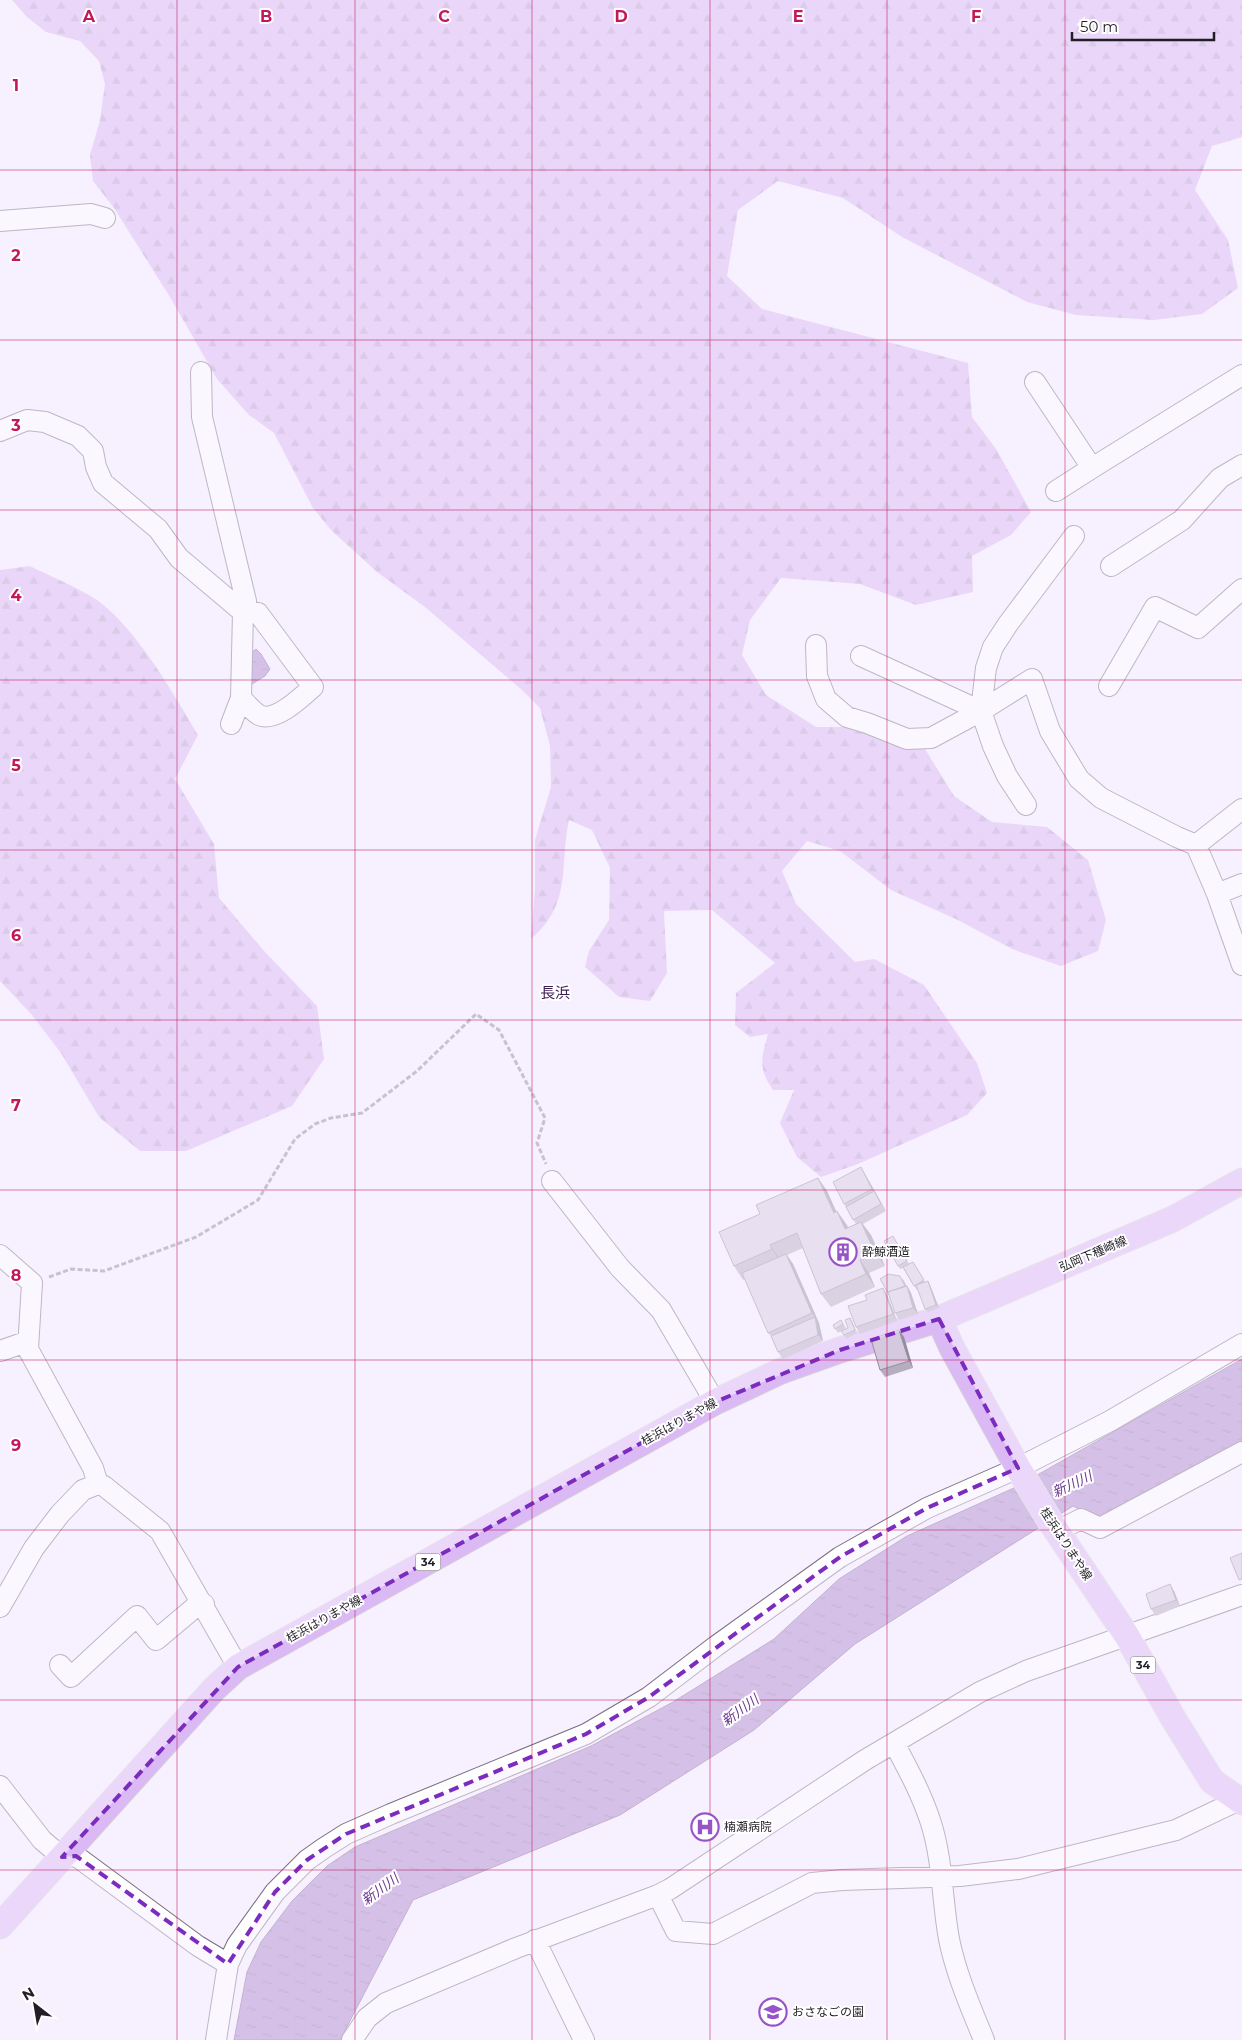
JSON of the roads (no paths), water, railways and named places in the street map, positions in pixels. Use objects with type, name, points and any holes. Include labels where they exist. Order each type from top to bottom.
[{"type":"main road","name":"弘岡下種崎線","points":[[939,1319],[1173,1219],[1242,1181]]},
{"type":"main road","name":"桂浜はりまや線","points":[[0,1926],[214,1690],[238,1667],[715,1402],[781,1371],[840,1350],[939,1319],[952,1348],[1020,1472],[1127,1636],[1173,1718],[1212,1781],[1241,1801]]},
{"type":"street","points":[[0,220],[91,214],[105,218]]},
{"type":"street","points":[[201,372],[202,417],[246,601],[243,612],[241,698],[231,724]]},
{"type":"street","points":[[1056,491],[1242,375]]},
{"type":"street","points":[[1035,382],[1092,468]]},
{"type":"street","points":[[0,431],[27,420],[45,422],[78,436],[93,451],[96,467],[103,483],[158,528],[178,558],[243,612],[258,612],[314,687],[295,703],[273,716],[259,715],[241,698]]},
{"type":"street","points":[[1111,566],[1182,520],[1220,478],[1242,465]]},
{"type":"street","points":[[1026,805],[1007,776],[993,746],[982,711],[986,668],[993,648],[1008,624],[1074,536]]},
{"type":"street","points":[[1109,686],[1155,607],[1198,628],[1242,589]]},
{"type":"street","points":[[816,645],[817,676],[826,699],[847,717],[907,739],[931,738],[982,711],[1032,679],[1050,731],[1079,779],[1101,798],[1196,845],[1217,894],[1242,965]]},
{"type":"street","points":[[861,656],[982,711]]},
{"type":"street","points":[[1196,845],[1242,809]]},
{"type":"street","points":[[1217,894],[1242,884]]},
{"type":"street","points":[[552,1181],[620,1268],[660,1310],[715,1402]]},
{"type":"street","points":[[0,1255],[32,1284],[28,1349]]},
{"type":"street","points":[[0,1351],[23,1343],[28,1349],[93,1468],[98,1484]]},
{"type":"street","points":[[216,2040],[228,1964],[237,1945],[275,1892],[307,1860],[338,1838],[391,1814],[586,1734],[649,1697],[840,1556],[927,1508],[1020,1472],[1242,1344]]},
{"type":"street","points":[[1054,1526],[1082,1519],[1100,1528],[1242,1452]]},
{"type":"street","points":[[0,1607],[34,1548],[60,1514],[83,1490],[98,1484],[104,1486],[160,1531],[204,1604],[238,1667]]},
{"type":"street","points":[[352,2040],[367,2018],[386,2003],[535,1940],[658,1895],[865,1760],[980,1692],[1026,1671],[1242,1595]]},
{"type":"street","points":[[60,1665],[71,1677],[137,1616],[156,1640],[194,1608],[204,1604]]},
{"type":"street","points":[[894,1744],[919,1791],[932,1824],[942,1877],[949,1940],[967,1998],[984,2040]]},
{"type":"street","points":[[0,1786],[42,1840],[62,1857],[76,1856],[198,1946],[228,1964]]},
{"type":"street","points":[[658,1895],[676,1931],[713,1934],[812,1884],[842,1880],[942,1877],[1018,1869],[1176,1830],[1241,1801]]},
{"type":"street","points":[[535,1940],[584,2040]]},
{"type":"water","points":[[256,649],[270,669],[265,676],[252,684],[248,682],[251,653]]},
{"type":"water","name":"新川川","points":[[1242,1359],[1242,1443],[1098,1519],[1073,1506],[855,1644],[754,1730],[620,1815],[413,1900],[340,2040],[234,2040],[247,1972],[261,1942],[292,1901],[327,1866],[355,1847],[591,1746],[673,1702],[774,1639],[839,1579],[907,1536],[1016,1487]]},
{"type":"place","name":"酔鯨酒造","points":[[843,1252]]},
{"type":"place","name":"楠瀬病院","points":[[705,1827]]},
{"type":"place","name":"おさなごの園","points":[[773,2012]]},
{"type":"district","name":"長浜","points":[[555,993]]}]
